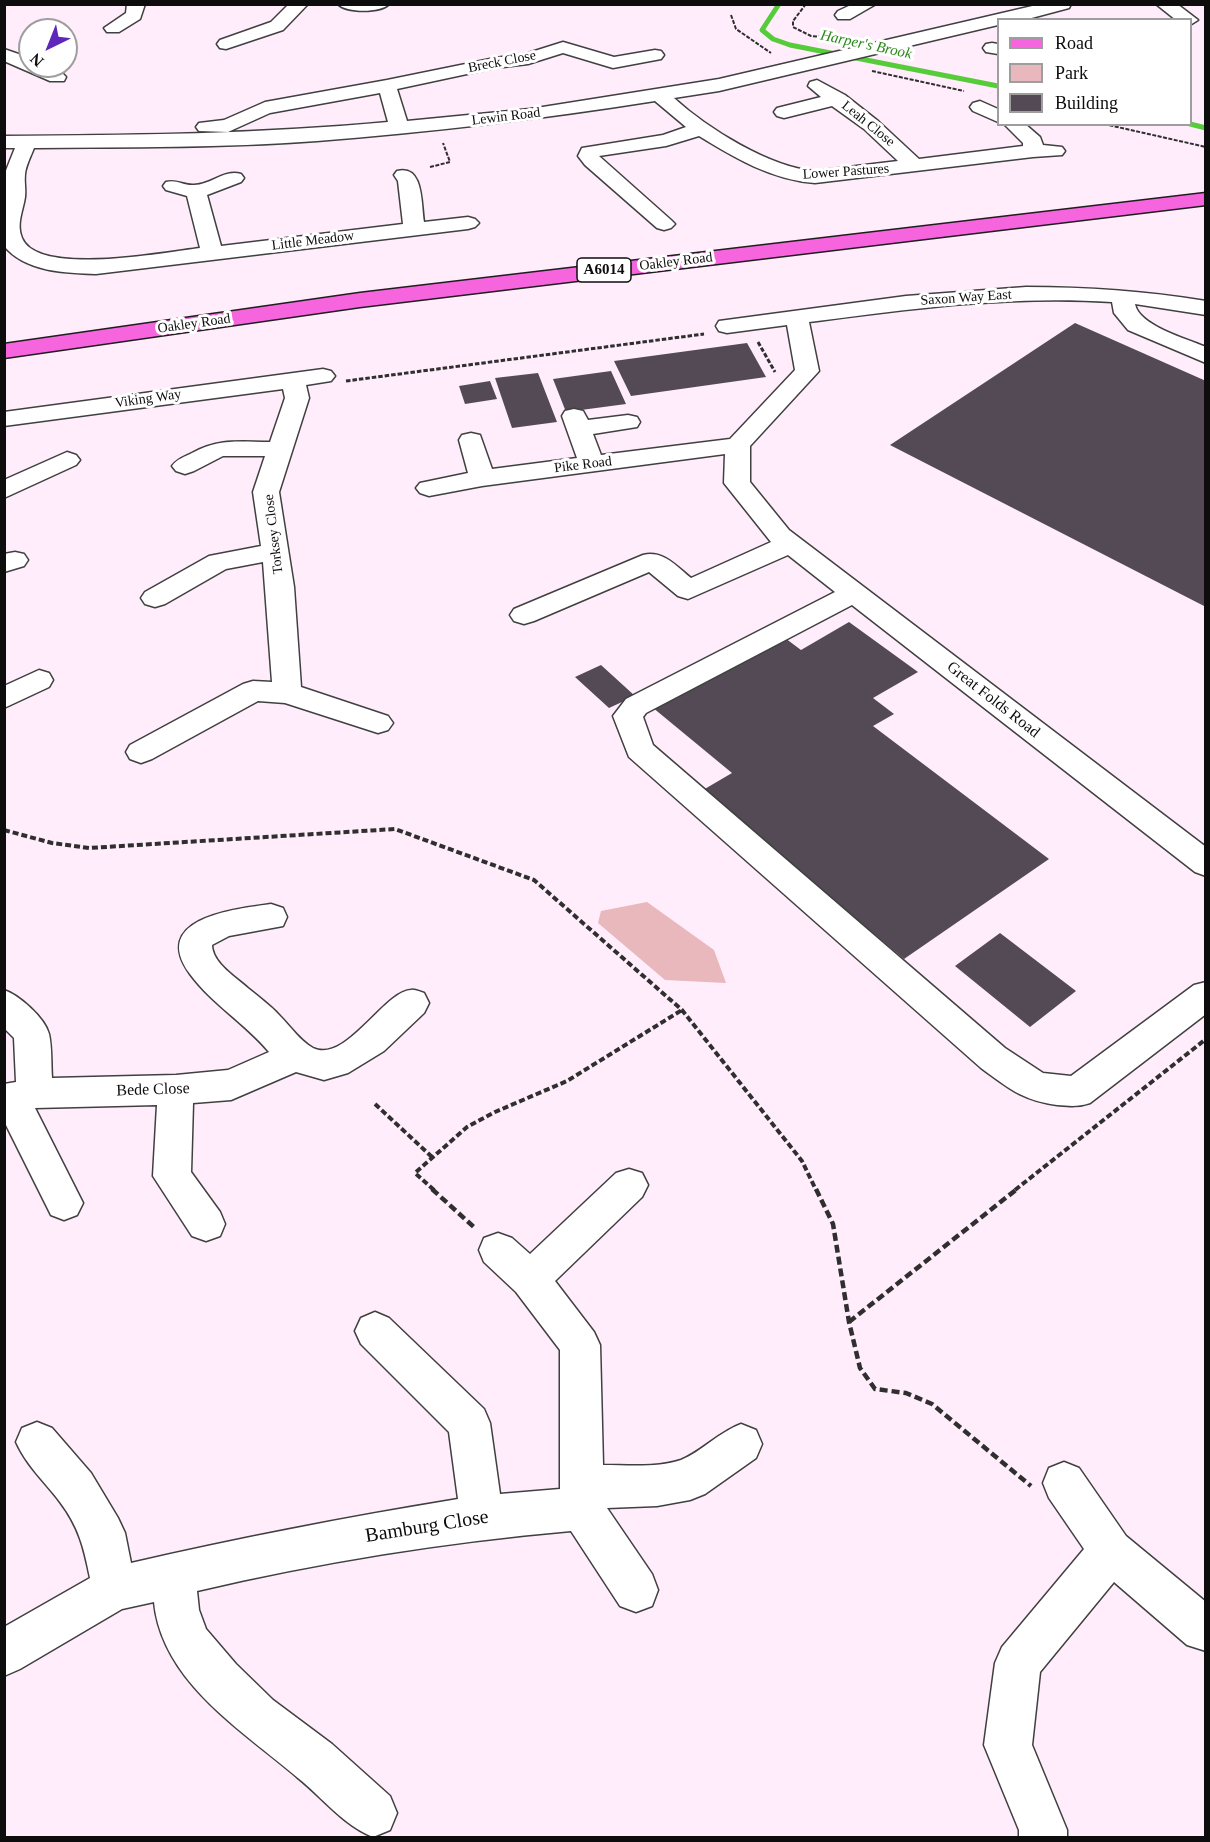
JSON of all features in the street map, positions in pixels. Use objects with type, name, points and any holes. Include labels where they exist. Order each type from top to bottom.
[{"type":"main road","name":"Oakley Road","points":[[4,351],[360,300],[1202,202]]},
{"type":"street","points":[[113,28],[134,15],[136,4]]},
{"type":"street","points":[[226,44],[277,26],[300,4]]},
{"type":"street","points":[[346,4],[381,4]]},
{"type":"street","points":[[844,15],[868,4]]},
{"type":"street","name":"Lewin Road","points":[[1009,18],[1063,4]]},
{"type":"street","points":[[1164,4],[1187,18]]},
{"type":"street","points":[[966,10],[997,21]]},
{"type":"street","name":"Lewin Road","points":[[4,142],[189,141],[400,129],[530,115],[719,85],[834,59],[864,61],[997,21]]},
{"type":"street","points":[[1192,21],[1206,29]]},
{"type":"street","name":"Breck Close","points":[[151,129],[228,126],[256,108],[387,86],[495,63],[528,59],[569,43],[614,67],[655,55]]},
{"type":"street","points":[[387,86],[400,129]]},
{"type":"street","name":"Leah Close","points":[[818,86],[900,149],[915,166]]},
{"type":"street","name":"Lower Pastures","points":[[660,95],[699,129],[759,163],[795,176],[815,177],[1033,151],[1055,151]]},
{"type":"street","points":[[784,112],[844,104],[875,103]]},
{"type":"street","points":[[980,108],[997,115]]},
{"type":"street","points":[[1015,126],[1033,141],[1033,151]]},
{"type":"street","points":[[664,224],[588,156],[581,153],[666,141],[699,129]]},
{"type":"street","name":"Little Meadow","points":[[27,142],[10,189],[9,230],[23,263],[78,267],[468,223]]},
{"type":"street","points":[[414,229],[408,180],[396,173],[430,167]]},
{"type":"street","points":[[173,186],[196,192],[234,178]]},
{"type":"street","points":[[196,192],[212,253]]},
{"type":"street","points":[[621,214],[643,206]]},
{"type":"street","name":"Saxon Way East","points":[[741,326],[957,297],[1028,293],[1123,297],[1206,308]]},
{"type":"street","points":[[1123,297],[1125,313],[1136,325],[1206,356]]},
{"type":"street","points":[[738,445],[807,371],[797,318]]},
{"type":"street","name":"Viking Way","points":[[4,419],[323,376]]},
{"type":"street","name":"Torksey Close","points":[[287,693],[280,587],[266,492],[297,398],[292,379]]},
{"type":"street","points":[[592,464],[577,423],[628,422]]},
{"type":"street","points":[[471,440],[482,478]]},
{"type":"street","name":"Pike Road","points":[[429,488],[482,478],[738,445]]},
{"type":"street","name":"Great Folds Road","points":[[738,445],[737,483],[785,540],[1206,864]]},
{"type":"street","points":[[185,466],[218,449],[280,450]]},
{"type":"street","points":[[4,490],[67,460]]},
{"type":"street","points":[[524,615],[652,561],[688,591],[785,540]]},
{"type":"street","points":[[155,598],[218,562],[275,552]]},
{"type":"street","points":[[854,593],[636,706],[627,716],[640,750],[984,1051],[1035,1087],[1077,1092],[1206,995]]},
{"type":"street","points":[[4,698],[39,680]]},
{"type":"street","points":[[141,752],[253,692],[287,693],[378,723]]},
{"type":"street","points":[[271,917],[217,927],[202,935],[196,943],[196,953],[202,964],[215,978],[296,1056],[308,1062],[323,1065],[339,1061],[369,1042],[412,1003]]},
{"type":"street","points":[[4,1004],[31,1032],[17,1097],[64,1203]]},
{"type":"street","name":"Bede Close","points":[[17,1097],[176,1090],[231,1085],[296,1056]]},
{"type":"street","points":[[176,1090],[172,1176],[206,1224]]},
{"type":"street","points":[[530,1279],[629,1185]]},
{"type":"street","points":[[498,1250],[530,1279],[579,1345],[582,1498],[636,1590]]},
{"type":"street","points":[[375,1331],[469,1423],[482,1517]]},
{"type":"street","points":[[37,1442],[76,1488],[103,1533],[114,1589]]},
{"type":"street","name":"Bamburg Close","points":[[4,1653],[114,1589],[348,1539],[690,1479],[741,1444]]},
{"type":"street","points":[[1064,1483],[1111,1551],[1203,1629]]},
{"type":"street","points":[[1043,1838],[1043,1830],[1008,1745],[1018,1663],[1111,1551]]},
{"type":"street","points":[[173,1575],[177,1610],[188,1642],[220,1680],[257,1716],[315,1761],[373,1813]]},
{"type":"path","points":[[731,15],[736,29],[772,53]]},
{"type":"path","points":[[864,61],[966,92]]},
{"type":"path","points":[[1113,126],[1206,147]]},
{"type":"path","points":[[430,167],[450,162],[439,134]]},
{"type":"path","points":[[323,376],[322,384],[741,326],[779,378],[795,384]]},
{"type":"path","points":[[4,830],[52,843],[89,848],[395,829],[534,880],[682,1010],[802,1161],[833,1224],[849,1322],[860,1368],[875,1389],[906,1393],[932,1404],[1039,1492],[1051,1474],[1064,1483]]},
{"type":"path","points":[[498,1250],[415,1173],[467,1127],[495,1112],[567,1081],[682,1010]]},
{"type":"path","points":[[849,1322],[1206,1040]]},
{"type":"path","points":[[375,1104],[432,1158]]},
{"type":"green space","points":[[647,902],[714,950],[726,983],[665,980],[598,923],[601,911]]},
{"type":"building","points":[[1075,323],[1206,381],[1206,607],[890,445]]},
{"type":"building","points":[[747,343],[766,377],[631,396],[614,361]]},
{"type":"building","points":[[611,371],[626,404],[566,412],[553,379]]},
{"type":"building","points":[[538,373],[557,422],[512,428],[495,378]]},
{"type":"building","points":[[490,381],[497,399],[465,404],[459,386]]},
{"type":"building","points":[[849,622],[918,672],[873,698],[894,714],[873,726],[1049,859],[904,959],[703,790],[732,773],[652,707],[781,635],[801,650]]},
{"type":"building","points":[[601,665],[635,696],[609,708],[575,677]]},
{"type":"building","points":[[1000,933],[1076,991],[1030,1027],[955,966]]},
{"type":"waterway","name":"Harper's Brook","points":[[779,4],[762,30],[773,39],[790,45],[997,86]]},
{"type":"waterway","name":"Harper's Brook","points":[[1192,124],[1206,128]]}]
